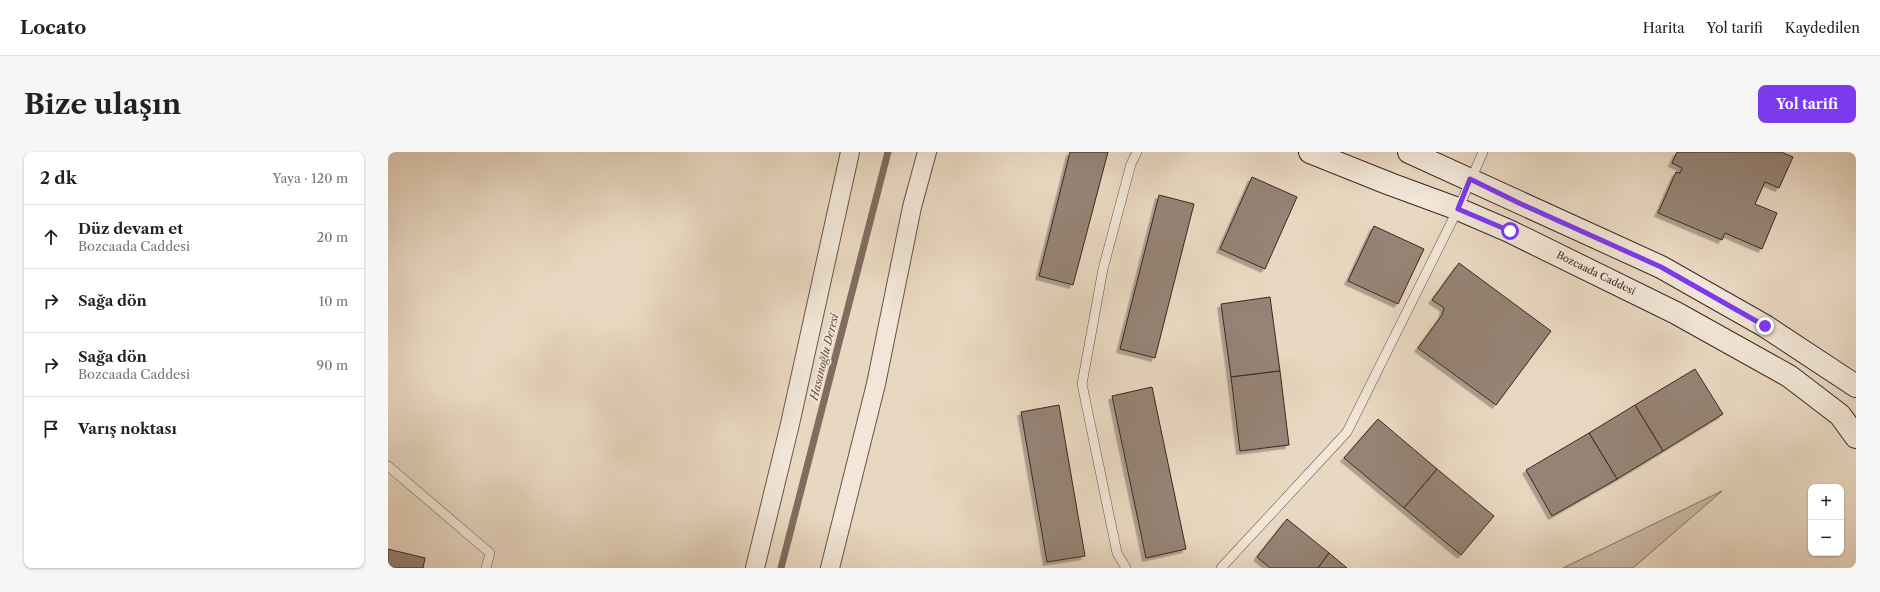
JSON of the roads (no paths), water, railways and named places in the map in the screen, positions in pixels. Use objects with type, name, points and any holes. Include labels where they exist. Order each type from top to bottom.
[{"type":"street","points":[[755,568],[791,416],[850,152]]},
{"type":"street","points":[[830,568],[876,384],[912,207],[927,152]]},
{"type":"street","name":"Bozcaada Caddesi","points":[[1310,152],[1458,209],[1510,231],[1676,313],[1790,376],[1840,415],[1856,437]]},
{"type":"street","points":[[1409,152],[1661,267],[1765,326],[1856,386]]},
{"type":"lane","points":[[1126,568],[1117,553],[1082,384],[1103,269],[1131,164],[1137,152]]},
{"type":"lane","points":[[1221,568],[1347,432],[1458,209],[1483,152]]},
{"type":"lane","points":[[388,466],[490,552],[486,568]]},
{"type":"waterway","name":"Hasanoğlu Deresi","points":[[781,568],[888,152]]}]
